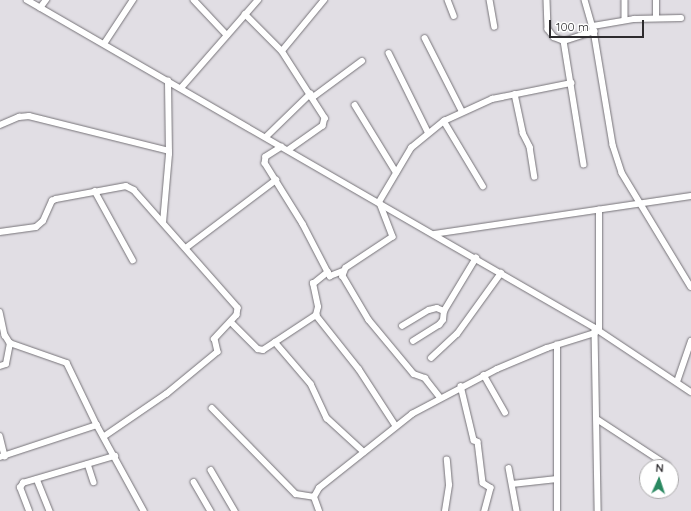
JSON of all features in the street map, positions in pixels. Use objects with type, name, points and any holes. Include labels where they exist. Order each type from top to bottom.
[{"type":"street","points":[[27,0],[476,258],[596,330],[691,392]]},
{"type":"street","points":[[40,8],[46,0]]},
{"type":"street","points":[[104,44],[133,0]]},
{"type":"street","points":[[194,0],[227,35]]},
{"type":"street","points":[[181,88],[258,0]]},
{"type":"street","points":[[282,51],[324,0]]},
{"type":"street","points":[[448,0],[454,16]]},
{"type":"street","points":[[490,0],[496,27]]},
{"type":"street","points":[[546,0],[550,33],[559,40],[564,41],[593,29],[625,20],[656,17],[682,18]]},
{"type":"street","points":[[585,0],[593,29],[615,150],[622,173],[639,205],[691,287]]},
{"type":"street","points":[[625,0],[625,20]]},
{"type":"street","points":[[656,0],[656,17]]},
{"type":"street","points":[[245,14],[282,51],[325,118],[326,123],[289,150]]},
{"type":"street","points":[[425,38],[462,111]]},
{"type":"street","points":[[564,41],[584,164]]},
{"type":"street","points":[[389,53],[428,132]]},
{"type":"street","points":[[266,137],[311,96],[362,61]]},
{"type":"street","points":[[163,223],[169,150],[168,81]]},
{"type":"street","points":[[379,202],[411,148],[428,132],[444,121],[462,111],[515,94],[571,83]]},
{"type":"street","points":[[515,94],[523,133],[530,147],[535,177]]},
{"type":"street","points":[[355,104],[396,172]]},
{"type":"street","points":[[0,124],[19,117],[29,116],[169,150]]},
{"type":"street","points":[[444,121],[483,186]]},
{"type":"street","points":[[282,146],[265,159],[331,276],[343,271],[393,237],[379,202]]},
{"type":"street","points":[[186,248],[276,180]]},
{"type":"street","points":[[0,232],[36,227],[43,221],[54,200],[122,186],[131,188],[238,308],[237,315],[215,339],[218,352],[166,394],[104,437]]},
{"type":"street","points":[[95,191],[133,260]]},
{"type":"street","points":[[434,234],[639,205],[691,196]]},
{"type":"street","points":[[598,511],[596,330],[599,210]]},
{"type":"street","points":[[412,341],[439,325],[443,320],[444,311],[476,258]]},
{"type":"street","points":[[343,271],[351,290],[369,320],[414,374],[425,378],[440,397]]},
{"type":"street","points":[[231,322],[259,350],[275,342],[316,315],[318,307],[313,284],[328,272]]},
{"type":"street","points":[[431,358],[457,334],[501,273]]},
{"type":"street","points":[[402,326],[429,310],[437,308],[444,311]]},
{"type":"street","points":[[0,312],[5,335],[10,343],[67,363],[97,425],[144,511]]},
{"type":"street","points":[[316,315],[359,369],[396,426]]},
{"type":"street","points":[[319,511],[314,497],[319,488],[396,426],[440,397],[484,375],[596,330]]},
{"type":"street","points":[[677,382],[691,341]]},
{"type":"street","points":[[275,342],[311,384],[327,418],[364,452]]},
{"type":"street","points":[[0,366],[6,364],[10,343]]},
{"type":"street","points":[[557,345],[557,511]]},
{"type":"street","points":[[484,375],[504,412]]},
{"type":"street","points":[[461,386],[474,440],[478,442],[483,483],[491,488],[486,511]]},
{"type":"street","points":[[212,408],[296,494],[314,497]]},
{"type":"street","points":[[596,419],[657,459]]},
{"type":"street","points":[[0,436],[2,457],[97,425]]},
{"type":"street","points":[[29,511],[20,486],[37,479],[115,456]]},
{"type":"street","points":[[445,511],[449,485],[447,460]]},
{"type":"street","points":[[88,464],[94,482]]},
{"type":"street","points":[[510,468],[517,511]]},
{"type":"street","points":[[211,470],[235,511]]},
{"type":"street","points":[[37,479],[50,511]]},
{"type":"street","points":[[512,484],[557,479]]},
{"type":"street","points":[[194,482],[211,511]]}]
